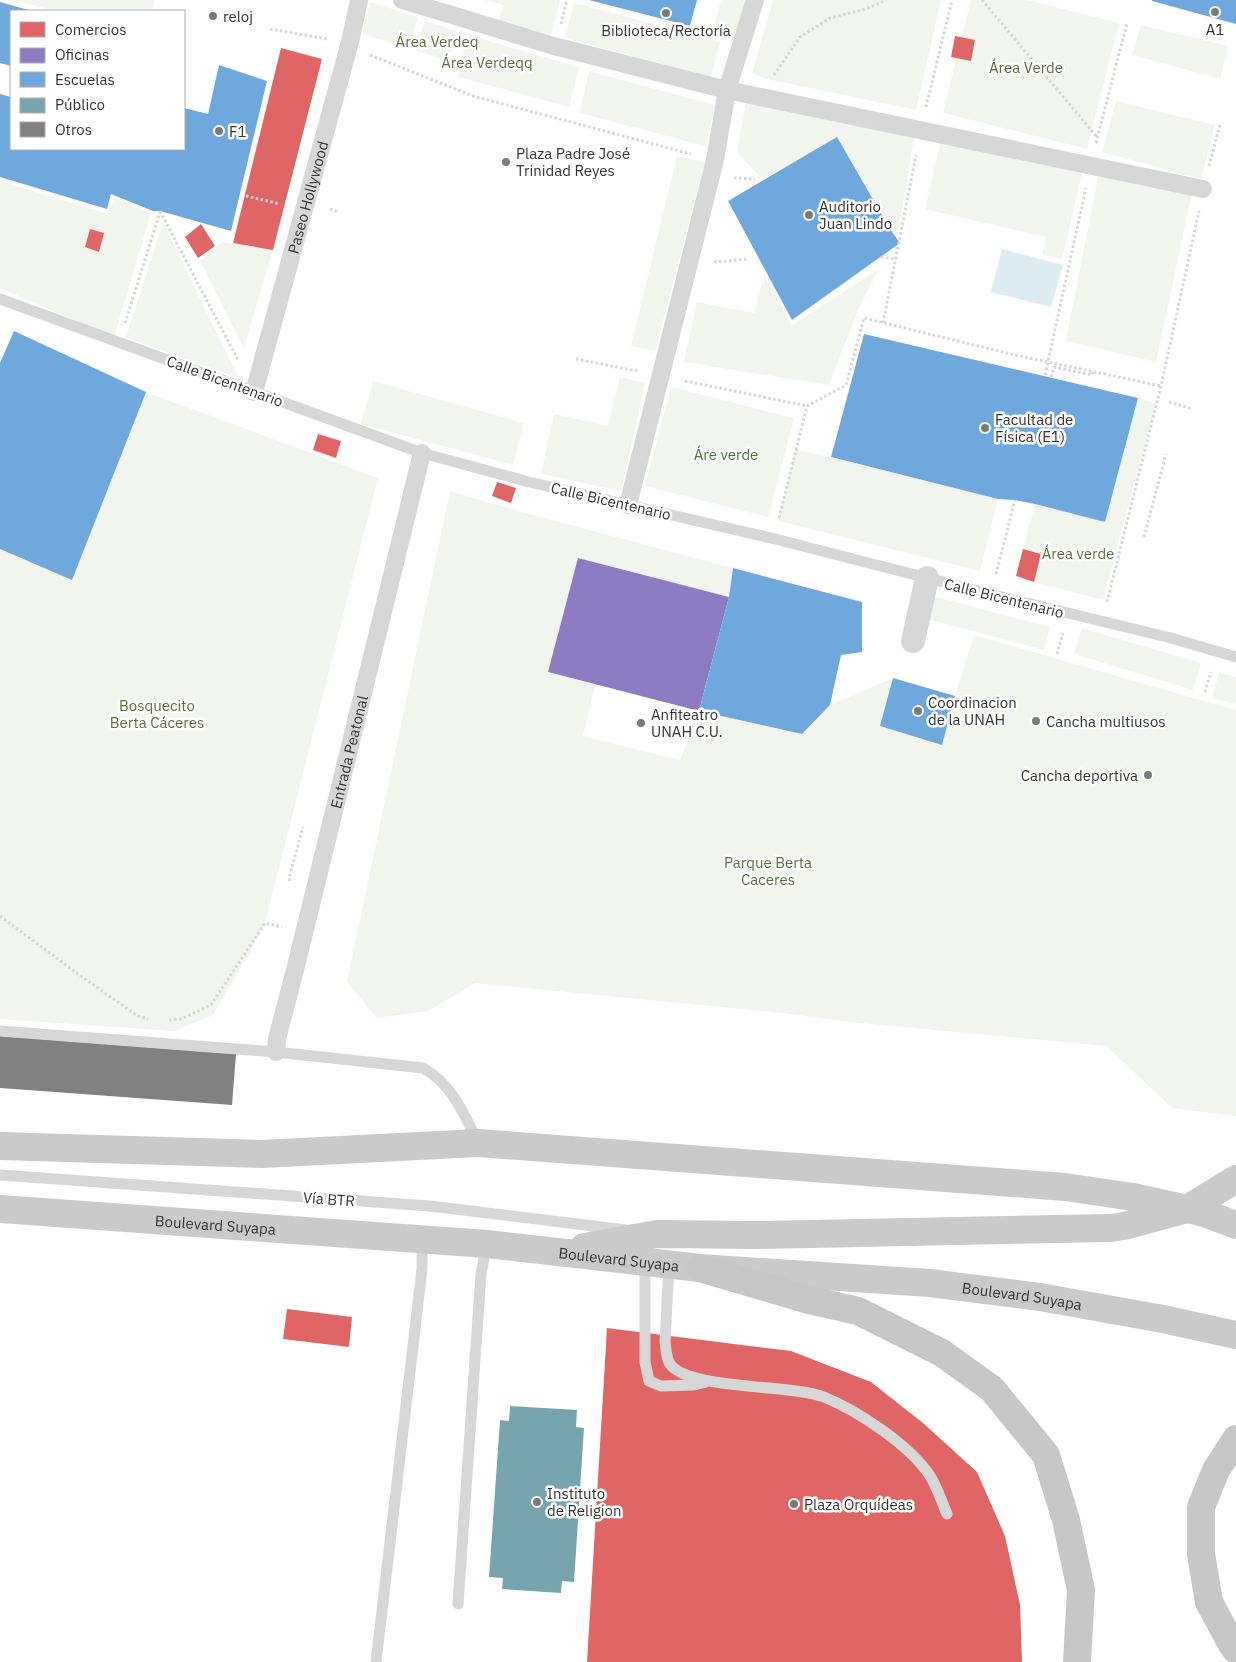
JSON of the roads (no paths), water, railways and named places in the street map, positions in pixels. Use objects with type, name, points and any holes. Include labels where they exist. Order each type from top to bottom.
[{"type":"highway","points":[[700,1268],[809,1300],[858,1311],[942,1353],[992,1390],[1046,1455],[1066,1520],[1081,1590],[1077,1662]]},
{"type":"highway","points":[[1236,1439],[1216,1470],[1201,1507],[1200,1554],[1209,1602],[1236,1650]]},
{"type":"main road","points":[[0,1146],[262,1154],[478,1143],[1065,1187],[1133,1197],[1201,1212],[1236,1225]]},
{"type":"main road","points":[[554,1252],[658,1234],[756,1235],[1110,1228],[1187,1209],[1236,1179]]},
{"type":"main road","name":"Boulevard Suyapa","points":[[0,1209],[487,1244],[700,1268],[930,1282],[1049,1299],[1163,1319],[1236,1335]]},
{"type":"street","name":"Paseo Hollywood","points":[[254,392],[349,44],[359,0]]},
{"type":"street","points":[[402,0],[554,46],[727,90],[1203,189]]},
{"type":"street","points":[[628,505],[715,160],[727,90],[754,0]]},
{"type":"street","name":"Entrada Peatonal","points":[[276,1052],[277,1038],[422,454]]},
{"type":"street","points":[[913,641],[927,578]]},
{"type":"lane","name":"Calle Bicentenario","points":[[0,298],[422,454],[529,482],[776,539],[1171,638],[1236,657]]},
{"type":"lane","points":[[0,1031],[276,1052],[423,1068],[434,1074],[460,1106],[478,1143]]},
{"type":"lane","name":"Vía BTR","points":[[0,1175],[430,1206],[658,1234]]},
{"type":"lane","points":[[376,1662],[422,1269],[422,1239]]},
{"type":"lane","points":[[458,1604],[481,1274],[487,1244]]},
{"type":"lane","points":[[657,1263],[645,1362],[649,1381],[661,1386],[694,1385],[707,1381]]},
{"type":"lane","points":[[657,1263],[666,1355],[670,1364],[679,1372],[707,1381],[804,1392],[823,1397],[866,1419],[906,1448],[930,1476],[947,1514]]},
{"type":"place","name":"A1","points":[[1215,12]]},
{"type":"place","name":"Biblioteca/Rectoría","points":[[666,13]]},
{"type":"place","name":"reloj","points":[[213,16]]},
{"type":"place","name":"F1","points":[[219,131]]},
{"type":"place","name":"Plaza Padre José Trinidad Reyes","points":[[506,162]]},
{"type":"place","name":"Auditorio Juan Lindo","points":[[809,215]]},
{"type":"place","name":"Facultad de Física (E1)","points":[[985,428]]},
{"type":"place","name":"Coordinacion de la UNAH","points":[[918,711]]},
{"type":"place","name":"Cancha multiusos","points":[[1036,721]]},
{"type":"place","name":"Anfiteatro UNAH C.U.","points":[[641,723]]},
{"type":"place","name":"Cancha deportiva","points":[[1148,775]]},
{"type":"place","name":"Instituto de Religion","points":[[537,1502]]},
{"type":"place","name":"Plaza Orquídeas","points":[[794,1504]]},
{"type":"park label","name":"Área Verdeq","points":[[437,41]]},
{"type":"park label","name":"Área Verdeqq","points":[[487,62]]},
{"type":"park label","name":"Área Verde","points":[[1026,67]]},
{"type":"park label","name":"Áre verde","points":[[726,454]]},
{"type":"park label","name":"Área verde","points":[[1078,553]]},
{"type":"park label","name":"Bosquecito Berta Cáceres","points":[[157,714]]},
{"type":"park label","name":"Parque Berta Caceres","points":[[768,870]]}]
